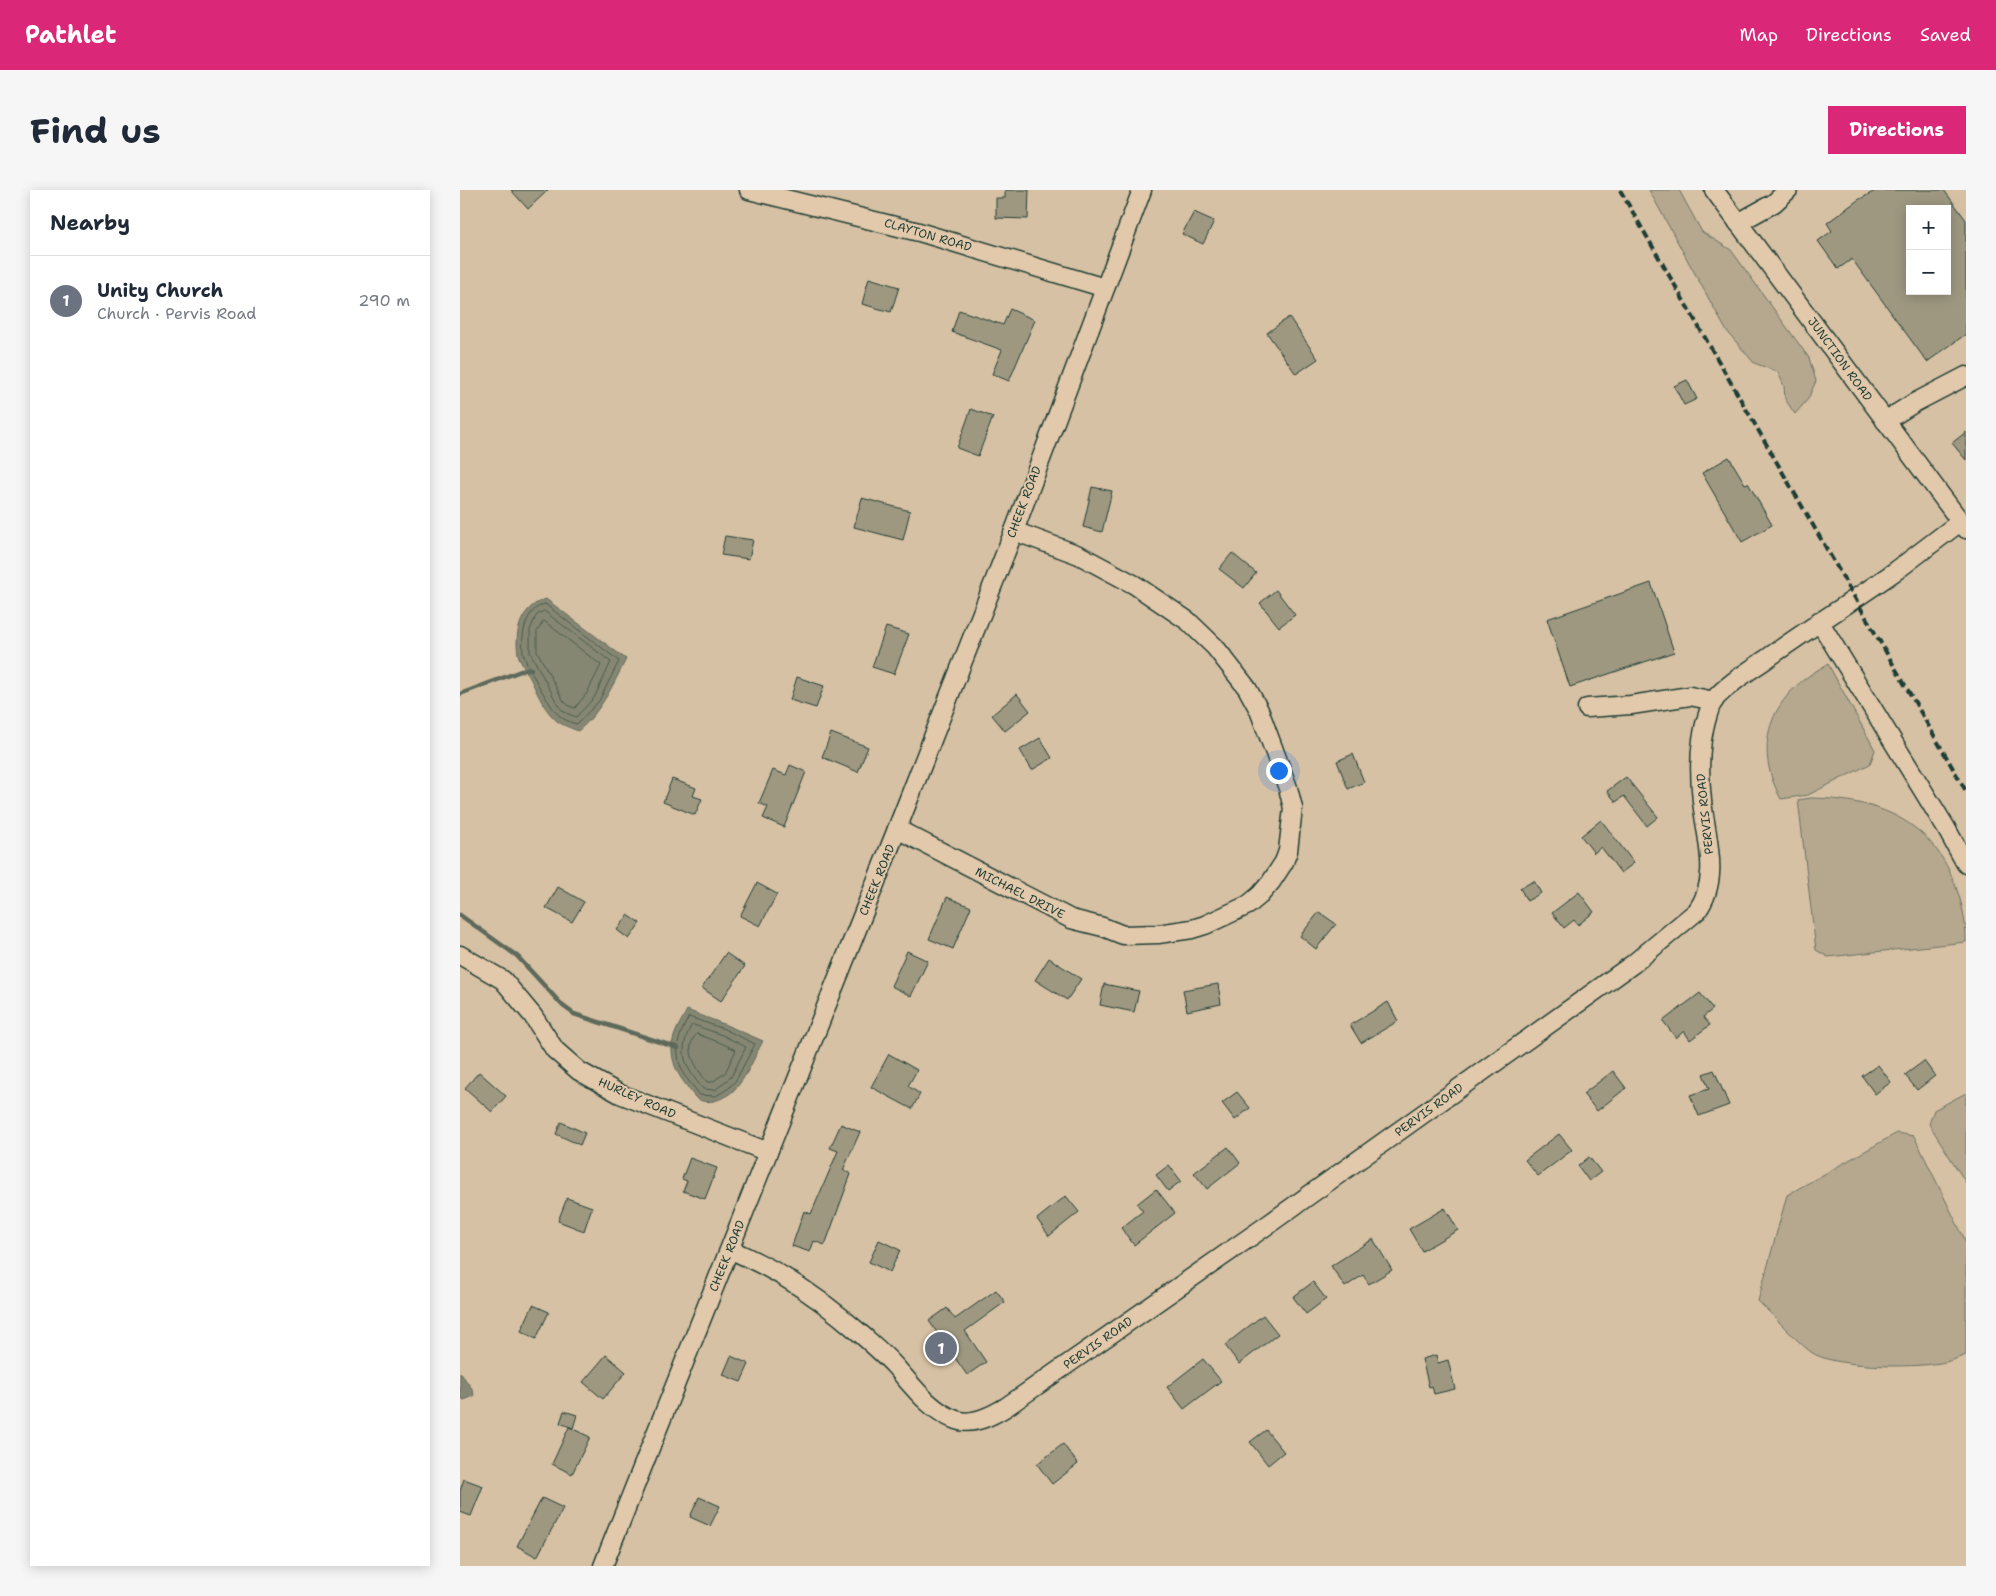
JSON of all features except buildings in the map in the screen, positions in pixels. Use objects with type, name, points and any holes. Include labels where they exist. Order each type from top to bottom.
[{"type":"street","name":"CLAYTON ROAD","points":[[750,190],[919,232],[1105,288]]},
{"type":"street","name":"CHEEK ROAD","points":[[603,1566],[1014,531],[1142,190]]},
{"type":"street","name":"JUNCTION ROAD","points":[[1714,190],[1963,525]]},
{"type":"street","points":[[1738,223],[1774,203],[1788,190]]},
{"type":"street","points":[[1885,421],[1914,402],[1966,376]]},
{"type":"street","name":"PERVIS ROAD","points":[[730,1249],[783,1276],[815,1298],[860,1333],[893,1363],[924,1398],[948,1416],[958,1421],[971,1421],[995,1414],[1266,1226],[1601,987],[1633,964],[1697,911],[1705,900],[1710,886],[1709,845],[1700,773],[1704,732],[1708,714],[1714,701],[1742,677],[1819,621],[1963,525]]},
{"type":"street","name":"MICHAEL DRIVE","points":[[897,829],[1071,919],[1123,934],[1158,934],[1205,925],[1260,896],[1284,862],[1288,851],[1293,808],[1288,788],[1259,710],[1246,688],[1215,647],[1188,621],[1135,585],[1079,555],[1014,531]]},
{"type":"street","points":[[1819,621],[1946,828],[1966,864]]},
{"type":"street","points":[[1587,708],[1631,705],[1690,696],[1714,701]]},
{"type":"street","name":"HURLEY ROAD","points":[[460,955],[503,980],[533,1016],[555,1050],[579,1071],[620,1094],[768,1152]]},
{"type":"shaded area","points":[[1649,190],[1679,190],[1702,232],[1731,250],[1809,358],[1816,381],[1808,399],[1795,414],[1785,399],[1784,386],[1778,372],[1754,363],[1726,330]]},
{"type":"shaded area","points":[[1828,664],[1875,750],[1870,764],[1808,795],[1781,799],[1772,778],[1768,758],[1768,739],[1772,721],[1781,704],[1793,689]]},
{"type":"shaded area","points":[[1811,798],[1835,799],[1878,808],[1898,817],[1931,842],[1944,860],[1954,882],[1963,911],[1966,942],[1828,957],[1816,950],[1798,800]]},
{"type":"shaded area","points":[[1966,1093],[1966,1183],[1929,1124],[1934,1110]]},
{"type":"shaded area","points":[[1897,1133],[1914,1136],[1966,1242],[1966,1355],[1950,1361],[1912,1366],[1854,1364],[1822,1357],[1811,1352],[1791,1335],[1758,1301],[1787,1195]]},
{"type":"water","points":[[546,599],[626,659],[600,707],[578,731],[559,722],[545,708],[518,654],[517,636],[522,620],[531,607]]},
{"type":"water","points":[[687,1010],[763,1041],[738,1086],[725,1097],[715,1101],[699,1100],[695,1097],[675,1067],[672,1056],[673,1041]]},
{"type":"water","points":[[460,1372],[473,1390],[474,1396],[464,1400],[460,1397]]},
{"type":"waterway","points":[[460,694],[526,669],[531,669]]},
{"type":"waterway","points":[[460,915],[517,956],[563,1006],[574,1014],[678,1048]]},
{"type":"railway","points":[[1620,190],[1966,791]]},
{"type":"place","name":"Unity Church","points":[[941,1348]]}]
